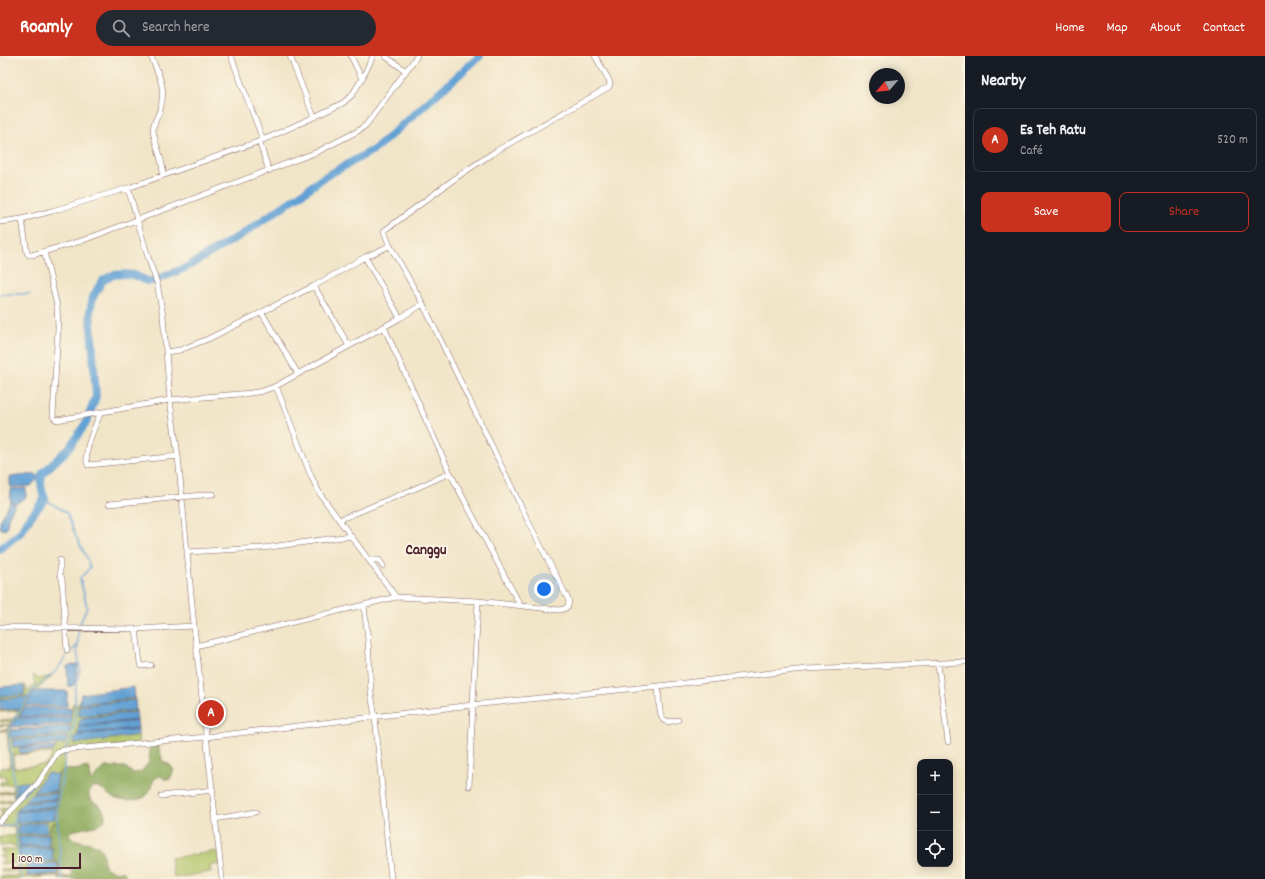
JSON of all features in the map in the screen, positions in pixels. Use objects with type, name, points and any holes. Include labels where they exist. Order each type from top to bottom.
[{"type":"street","points":[[151,56],[164,94],[153,130],[163,170],[162,176]]},
{"type":"street","points":[[231,56],[261,141],[269,170]]},
{"type":"street","points":[[290,56],[314,118]]},
{"type":"street","points":[[351,56],[362,79]]},
{"type":"street","points":[[0,222],[22,219],[52,212],[128,188],[261,141],[314,118],[343,103],[352,95],[362,79],[373,56]]},
{"type":"street","points":[[385,56],[406,71]]},
{"type":"street","points":[[22,219],[28,254],[32,255],[81,241],[317,152],[358,131],[366,125],[417,56]]},
{"type":"street","points":[[196,646],[396,597],[478,601],[560,610],[568,606],[569,601],[530,525],[423,304],[383,232],[414,208],[496,151],[608,87],[610,80],[595,56]]},
{"type":"street","points":[[128,188],[157,283],[163,316],[170,400],[178,456],[196,646],[222,879]]},
{"type":"street","points":[[166,352],[180,350],[208,340],[262,314],[365,257],[387,247],[389,244]]},
{"type":"street","points":[[44,251],[57,306],[58,328],[53,415],[57,420],[170,400],[263,391],[276,386],[423,304]]},
{"type":"street","points":[[365,257],[400,318]]},
{"type":"street","points":[[314,286],[349,346]]},
{"type":"street","points":[[262,314],[298,374]]},
{"type":"street","points":[[384,327],[450,473],[520,605]]},
{"type":"street","points":[[276,386],[311,476],[320,494],[396,597]]},
{"type":"street","points":[[99,412],[87,451],[86,459],[88,464],[178,456]]},
{"type":"street","points":[[339,520],[387,501],[450,473]]},
{"type":"street","points":[[109,504],[213,494]]},
{"type":"street","points":[[187,552],[264,548],[350,536]]},
{"type":"street","points":[[60,560],[67,650]]},
{"type":"street","points":[[368,560],[379,560],[383,566]]},
{"type":"street","points":[[469,786],[478,601]]},
{"type":"street","points":[[364,606],[368,640],[371,692],[375,717],[391,879]]},
{"type":"street","points":[[0,627],[136,629],[194,626]]},
{"type":"street","points":[[136,629],[140,663],[142,666],[151,665]]},
{"type":"street","points":[[0,822],[38,783],[57,753],[65,750],[206,737],[472,705],[806,669],[965,662]]},
{"type":"street","points":[[938,664],[948,742]]},
{"type":"street","points":[[658,686],[660,714],[662,718],[666,721],[678,720]]},
{"type":"street","points":[[162,796],[213,790]]},
{"type":"street","points":[[215,819],[256,812]]},
{"type":"green space","points":[[33,675],[39,679],[52,676],[34,692],[10,730],[71,726],[72,704],[135,698],[135,700],[79,706],[79,716],[136,710],[136,712],[82,718],[79,726],[137,721],[79,727],[78,734],[138,729],[78,735],[74,743],[138,735],[139,744],[71,750],[70,747],[66,748],[64,769],[60,771],[58,775],[47,773],[33,792],[56,791],[57,793],[31,794],[24,801],[58,800],[58,821],[51,824],[49,834],[19,837],[20,846],[49,846],[52,848],[20,849],[21,862],[53,861],[59,863],[59,879],[58,876],[0,879],[0,876],[18,876],[18,871],[0,871],[0,869],[17,868],[17,863],[0,864],[0,862],[3,862],[3,857],[0,857],[0,855],[5,854],[5,852],[0,852],[0,850],[15,849],[15,845],[0,846],[0,837],[15,835],[14,826],[0,827],[0,817],[2,811],[0,812],[0,809],[9,808],[14,801],[0,803],[0,801],[14,799],[13,792],[0,794],[0,792],[13,791],[12,784],[0,785],[0,782],[6,781],[6,776],[0,776],[0,768],[10,767],[7,731],[0,731],[7,729],[9,725],[0,725],[10,724],[11,721],[0,722],[0,720],[13,719],[19,711],[0,712],[0,710],[20,709],[27,698],[0,699],[0,696],[24,695],[24,685],[26,686],[27,692],[35,685]],"holes":[[[57,744],[53,751],[20,753],[20,748]],[[53,753],[47,764],[14,768],[13,755]],[[55,808],[55,819],[17,823],[17,812]],[[57,863],[58,874],[27,876]]]},
{"type":"green space","points":[[156,744],[159,748],[163,762],[170,765],[174,770],[170,779],[164,779],[161,776],[157,777],[153,781],[147,795],[140,799],[131,801],[114,798],[99,787],[92,787],[89,792],[90,798],[102,809],[105,814],[104,821],[99,825],[72,831],[68,835],[76,840],[98,846],[102,851],[106,868],[113,871],[124,872],[127,879],[59,879],[60,876],[69,877],[72,874],[72,871],[59,868],[59,863],[53,861],[52,848],[49,846],[51,824],[58,821],[58,800],[56,799],[57,781],[60,771],[64,769],[74,770],[88,767],[90,769],[91,781],[105,767],[125,767],[133,773],[141,772],[149,762],[150,746]]},
{"type":"green space","points":[[218,851],[221,864],[210,866],[211,872],[174,878],[170,858]]},
{"type":"water","points":[[36,474],[38,478],[31,486],[10,487],[10,477]]},
{"type":"water","points":[[26,488],[26,497],[16,504],[10,501],[11,489]]},
{"type":"water","points":[[10,502],[15,505],[8,518],[7,528],[5,530],[0,528],[0,521]]},
{"type":"water","points":[[78,664],[75,683],[73,686],[68,686],[67,666]]},
{"type":"water","points":[[24,685],[24,695],[0,696],[0,687]]},
{"type":"water","points":[[134,687],[135,698],[79,704],[81,694]]},
{"type":"water","points":[[34,691],[67,691],[67,706],[25,706]]},
{"type":"water","points":[[27,697],[20,709],[0,710],[0,699]]},
{"type":"water","points":[[135,700],[136,710],[79,716],[78,706]]},
{"type":"water","points":[[24,708],[71,708],[71,715],[19,717]]},
{"type":"water","points":[[136,712],[137,720],[78,726],[82,718]]},
{"type":"water","points":[[71,717],[72,722],[70,724],[11,727],[17,718]]},
{"type":"water","points":[[137,721],[138,728],[77,733],[79,727]]},
{"type":"water","points":[[71,726],[69,735],[11,738],[10,730]]},
{"type":"water","points":[[138,729],[138,735],[74,744],[75,737],[78,735]]},
{"type":"water","points":[[69,737],[65,744],[13,747],[12,740]]},
{"type":"water","points":[[56,747],[53,751],[20,753],[19,748]]},
{"type":"water","points":[[47,773],[58,775],[56,791],[33,792]]},
{"type":"water","points":[[37,781],[17,802],[16,783]]},
{"type":"water","points":[[57,793],[56,799],[24,801],[31,794]]},
{"type":"water","points":[[56,800],[56,806],[16,811],[23,803]]},
{"type":"water","points":[[55,808],[55,819],[17,823],[16,812]]},
{"type":"water","points":[[47,822],[47,832],[18,835],[18,825]]},
{"type":"water","points":[[49,834],[49,846],[20,846],[19,837]]},
{"type":"water","points":[[19,848],[52,848],[53,861],[21,863]]},
{"type":"water","points":[[57,863],[58,874],[27,876],[26,864]]},
{"type":"waterway","points":[[0,549],[20,533],[31,516],[45,499],[42,491],[42,474],[69,448],[86,423],[96,396],[90,311],[93,297],[102,281],[113,275],[124,274],[134,275],[147,281],[153,281],[185,268],[244,233],[323,178],[375,149],[480,56]]},
{"type":"waterway","points":[[0,294],[30,294]]},
{"type":"waterway","points":[[45,499],[67,513],[90,568],[80,578],[87,607],[79,626],[77,651],[80,669],[75,691],[75,721],[71,740],[66,748]]},
{"type":"waterway","points":[[16,803],[8,729],[32,691],[57,670],[67,655],[77,646]]},
{"type":"waterway","points":[[62,879],[57,813],[64,769],[65,752]]},
{"type":"waterway","points":[[14,812],[21,879]]},
{"type":"waterway","points":[[0,826],[15,824]]},
{"type":"place","name":"Es Teh Ratu","points":[[211,713]]},
{"type":"district","name":"Canggu","points":[[426,551]]}]
